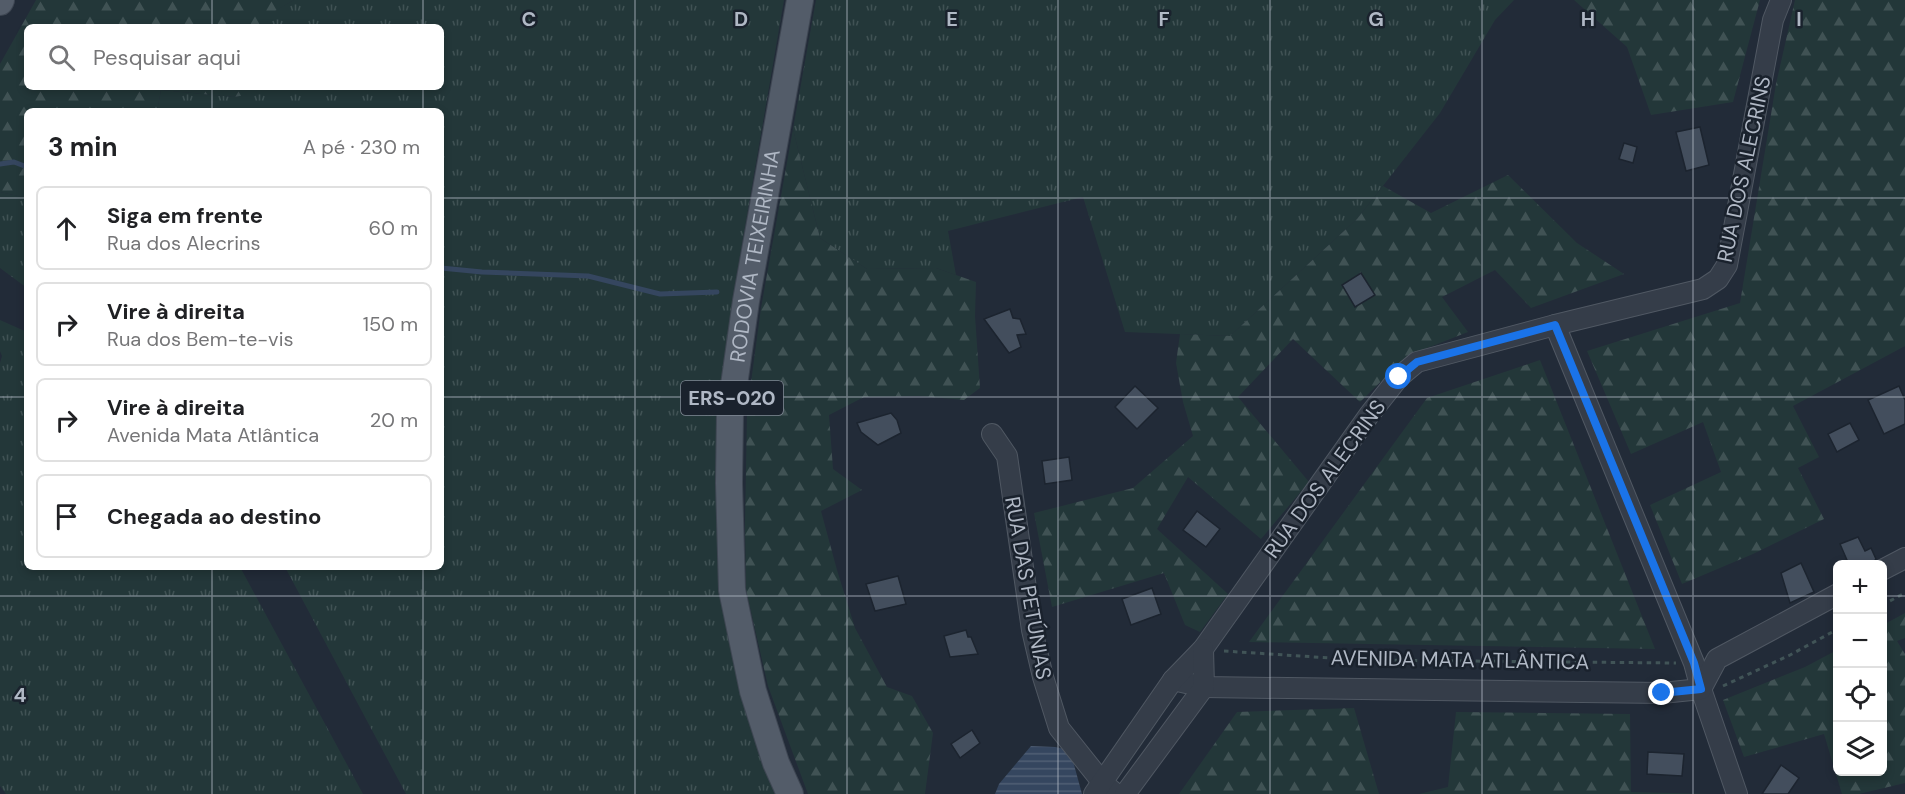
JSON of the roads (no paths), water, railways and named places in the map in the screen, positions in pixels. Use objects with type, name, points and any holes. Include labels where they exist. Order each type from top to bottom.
[{"type":"main road","name":"RODOVIA TEIXEIRINHA","points":[[790,794],[776,763],[753,691],[732,590],[729,483],[730,413],[746,301],[800,0]]},
{"type":"street","name":"RUA DOS ALECRINS","points":[[1173,680],[1203,649],[1369,416],[1399,377],[1417,362],[1703,289],[1718,279],[1727,264],[1773,20],[1781,0]]},
{"type":"street","points":[[1555,325],[1694,663],[1737,794]]},
{"type":"street","name":"RUA DAS PETÚNIAS","points":[[992,434],[1007,456],[1032,630],[1042,676],[1059,728],[1104,790]]},
{"type":"street","points":[[1887,567],[1905,558]]},
{"type":"street","points":[[1701,689],[1717,659],[1833,597]]},
{"type":"street","points":[[1125,794],[1204,687],[1203,649]]},
{"type":"street","points":[[1104,790],[1173,680]]},
{"type":"street","name":"AVENIDA MATA ATLÂNTICA","points":[[1173,680],[1204,687],[1662,693],[1701,689]]},
{"type":"water","points":[[1031,746],[1070,750],[1082,794],[995,794],[999,784]]},
{"type":"waterway","points":[[0,164],[14,162],[24,166]]},
{"type":"waterway","points":[[444,268],[588,276],[660,294],[717,292]]}]
